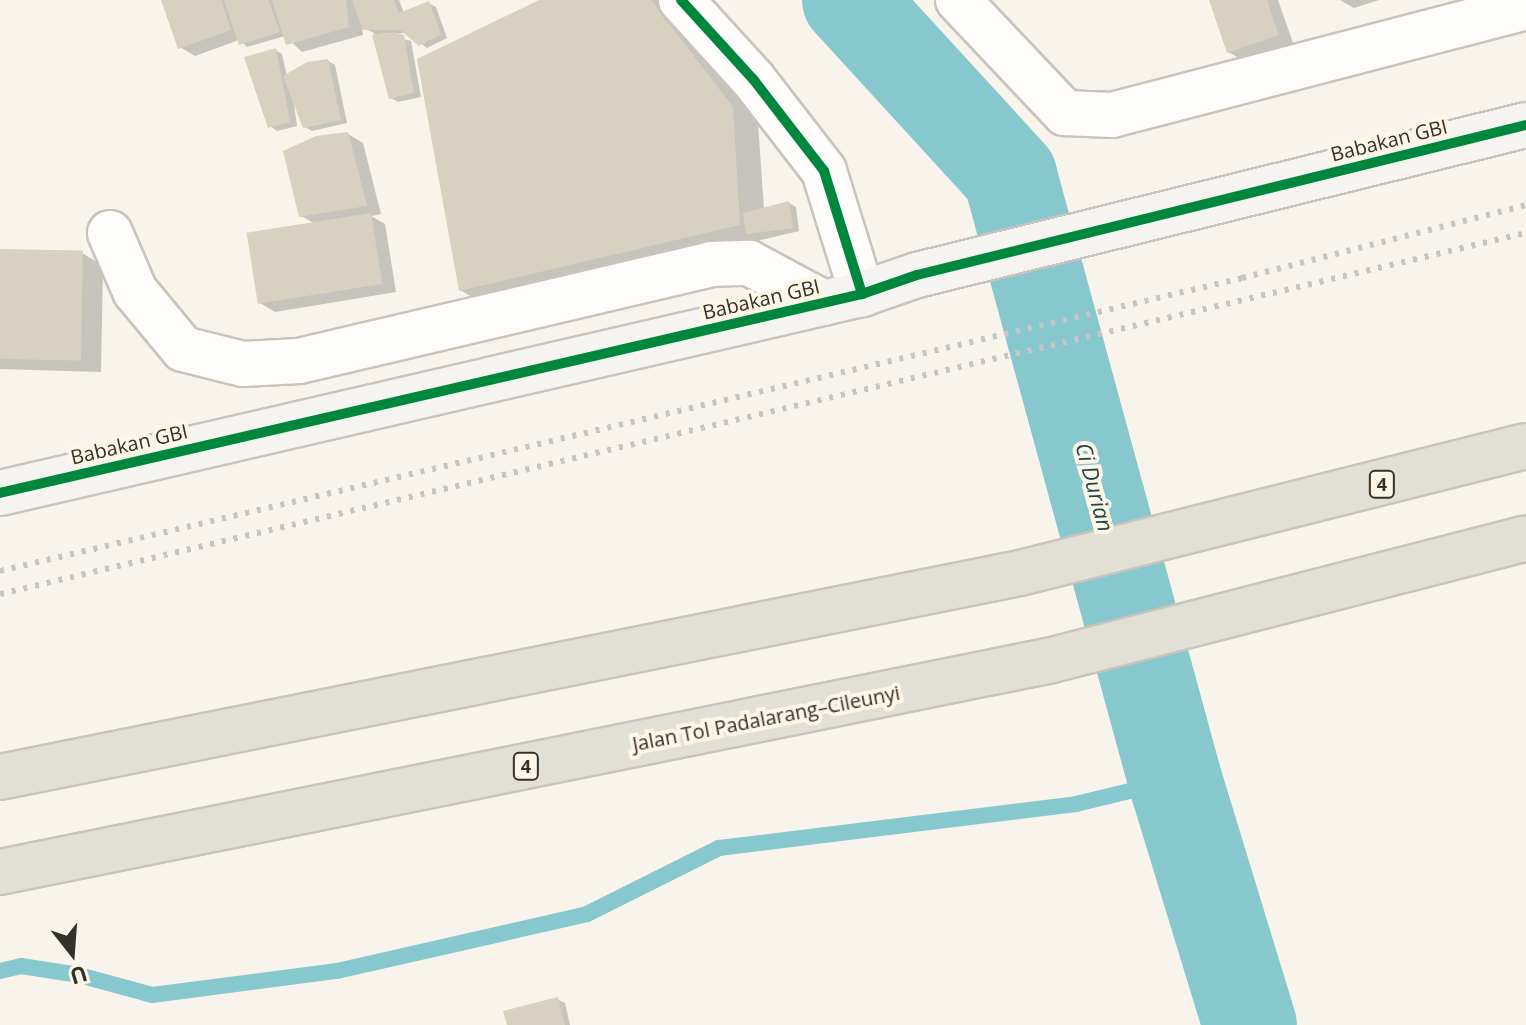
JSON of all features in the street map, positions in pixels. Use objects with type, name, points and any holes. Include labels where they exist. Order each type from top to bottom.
[{"type":"highway","name":"4","points":[[0,777],[1020,573],[1238,522],[1526,446]]},
{"type":"highway","name":"Jalan Tol Padalarang–Cileunyi","points":[[0,872],[1052,660],[1526,538]]},
{"type":"street","points":[[110,233],[135,291],[183,349],[243,364],[299,361],[711,264],[749,263],[843,298],[824,171],[753,79],[681,0]]},
{"type":"street","points":[[958,0],[1065,113],[1112,115],[1526,7]]},
{"type":"street","name":"Babakan GBI","points":[[0,493],[843,298],[917,275],[1526,125]]},
{"type":"building","points":[[161,0],[221,0],[231,30],[178,49]]},
{"type":"building","points":[[224,0],[268,0],[280,32],[239,45]]},
{"type":"building","points":[[272,0],[346,0],[349,27],[286,45]]},
{"type":"building","points":[[352,0],[394,0],[399,13],[429,1],[441,34],[419,46],[400,30],[363,30]]},
{"type":"building","points":[[539,0],[651,0],[733,107],[740,225],[459,291],[417,59]]},
{"type":"building","points":[[1209,0],[1267,0],[1279,35],[1227,53]]},
{"type":"building","points":[[394,32],[404,35],[414,93],[389,99],[372,35]]},
{"type":"building","points":[[276,48],[290,122],[268,128],[244,57]]},
{"type":"building","points":[[328,59],[341,120],[303,128],[283,76],[307,62]]},
{"type":"building","points":[[348,132],[367,206],[299,217],[283,151],[316,136]]},
{"type":"building","points":[[789,201],[793,228],[746,234],[743,213]]},
{"type":"building","points":[[371,213],[382,284],[258,304],[247,233]]},
{"type":"building","points":[[0,249],[83,250],[81,360],[0,359]]},
{"type":"building","points":[[558,997],[565,1025],[507,1025],[503,1011]]},
{"type":"waterway","name":"Ci Durian","points":[[849,0],[1010,176],[1175,780],[1250,1025]]},
{"type":"waterway","points":[[0,971],[21,966],[79,975],[152,995],[337,971],[587,914],[719,848],[1076,804],[1175,780]]},
{"type":"railway","points":[[0,571],[1242,278],[1526,205]]},
{"type":"railway","points":[[0,594],[1526,233]]},
{"type":"cycle path","points":[[681,0],[753,79],[824,171],[862,294]]},
{"type":"cycle path","points":[[0,493],[862,294],[917,275],[1526,125]]}]
